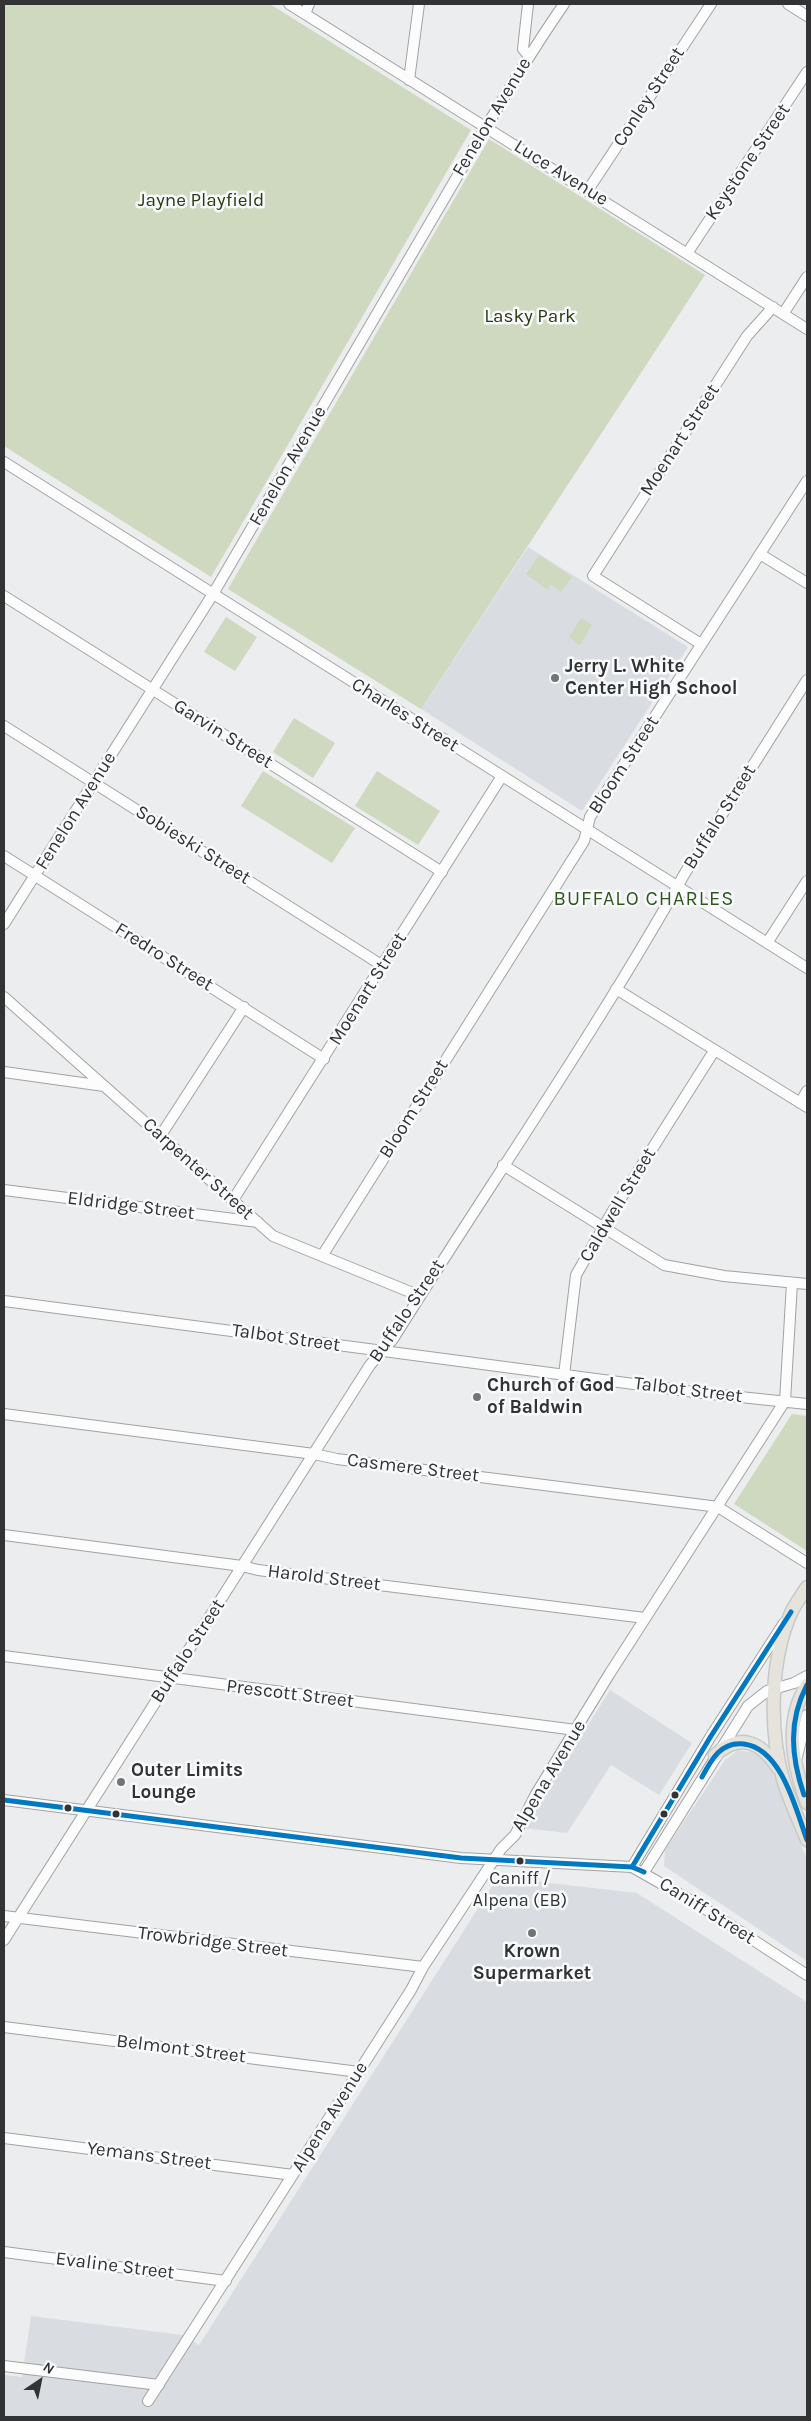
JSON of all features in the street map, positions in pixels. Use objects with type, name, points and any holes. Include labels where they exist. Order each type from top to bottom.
[{"type":"main road","points":[[783,1780],[776,1736],[776,1687],[780,1645],[791,1612],[807,1587]]},
{"type":"main road","points":[[791,1612],[807,1606]]},
{"type":"main road","points":[[807,1685],[801,1694],[793,1729],[797,1775],[807,1802]]},
{"type":"main road","points":[[715,1756],[732,1744],[754,1744],[767,1752],[783,1780],[807,1840]]},
{"type":"street","name":"Luce Avenue","points":[[289,4],[688,252],[807,329]]},
{"type":"street","points":[[305,14],[310,4]]},
{"type":"street","points":[[409,80],[419,4]]},
{"type":"street","points":[[528,4],[524,49],[529,56]]},
{"type":"street","name":"Fenelon Avenue","points":[[4,924],[213,594],[486,127],[520,74],[529,56],[564,4]]},
{"type":"street","name":"Conley Street","points":[[588,190],[711,4]]},
{"type":"street","points":[[788,4],[807,16]]},
{"type":"street","name":"Keystone Street","points":[[688,252],[807,72]]},
{"type":"street","points":[[783,314],[807,277]]},
{"type":"street","name":"Moenart Street","points":[[702,644],[593,576],[747,336],[773,307]]},
{"type":"street","name":"Charles Street","points":[[4,462],[807,968]]},
{"type":"street","name":"Bloom Street","points":[[322,1256],[584,841],[590,817],[807,481]]},
{"type":"street","points":[[760,554],[807,584]]},
{"type":"street","name":"Garvin Street","points":[[4,596],[442,872]]},
{"type":"street","name":"Buffalo Street","points":[[4,1940],[88,1811],[370,1365],[392,1339],[616,989],[807,680]]},
{"type":"street","name":"Sobieski Street","points":[[4,726],[383,966]]},
{"type":"street","name":"Moenart Street","points":[[233,1200],[502,776]]},
{"type":"street","name":"Fredro Street","points":[[4,856],[324,1059]]},
{"type":"street","points":[[767,943],[807,882]]},
{"type":"street","points":[[616,989],[804,1105],[807,1091]]},
{"type":"street","name":"Carpenter Street","points":[[4,997],[273,1236],[420,1296]]},
{"type":"street","points":[[161,1135],[244,1007]]},
{"type":"street","name":"Caldwell Street","points":[[564,1375],[576,1275],[603,1227],[714,1051]]},
{"type":"street","points":[[4,1072],[105,1086]]},
{"type":"street","points":[[502,1165],[664,1266],[724,1276],[807,1284]]},
{"type":"street","name":"Eldridge Street","points":[[4,1190],[258,1222]]},
{"type":"street","name":"Alpena Avenue","points":[[148,2401],[411,1990],[423,1967],[501,1849],[515,1835],[536,1794],[646,1618],[786,1402],[792,1282]]},
{"type":"street","name":"Talbot Street","points":[[4,1301],[564,1375],[807,1404]]},
{"type":"street","name":"Casmere Street","points":[[4,1414],[718,1508],[807,1562]]},
{"type":"street","name":"Harold Street","points":[[4,1535],[242,1566],[258,1570],[646,1618]]},
{"type":"street","points":[[632,1867],[711,1736],[791,1612]]},
{"type":"street","name":"Prescott Street","points":[[4,1656],[576,1730]]},
{"type":"street","points":[[644,1872],[748,1706],[760,1695],[776,1687],[794,1683],[807,1676]]},
{"type":"street","points":[[797,1775],[800,1740],[807,1715]]},
{"type":"street","name":"Caniff Street","points":[[4,1800],[494,1861],[632,1867],[644,1872],[704,1908],[807,1975]]},
{"type":"street","name":"Trowbridge Street","points":[[4,1916],[423,1967]]},
{"type":"street","name":"Belmont Street","points":[[4,2027],[359,2072]]},
{"type":"street","name":"Yemans Street","points":[[4,2138],[293,2175]]},
{"type":"street","name":"Evaline Street","points":[[4,2252],[226,2280]]},
{"type":"street","points":[[4,2366],[158,2385]]},
{"type":"shaded area","name":"Jerry L. White Center High School","points":[[528,547],[688,647],[582,811],[421,709]]},
{"type":"shaded area","points":[[610,1690],[692,1743],[659,1795],[611,1765],[567,1833],[523,1828]]},
{"type":"shaded area","points":[[738,1750],[756,1753],[764,1758],[772,1769],[807,1860],[807,1961],[664,1866],[665,1850],[725,1760]]},
{"type":"shaded area","points":[[498,1877],[637,1893],[807,2002],[807,2417],[4,2417],[4,2375],[22,2377],[31,2316],[183,2335],[199,2345]]},
{"type":"green space","name":"Jayne Playfield","points":[[4,4],[270,4],[471,130],[211,577],[4,446]]},
{"type":"green space","name":"Lasky Park","points":[[489,139],[705,275],[421,709],[228,589]]},
{"type":"green space","points":[[539,555],[572,577],[561,592],[551,585],[548,590],[526,574]]},
{"type":"green space","points":[[226,617],[257,637],[235,671],[204,652]]},
{"type":"green space","points":[[581,618],[592,625],[579,645],[569,637]]},
{"type":"green space","points":[[294,718],[335,743],[313,778],[273,752]]},
{"type":"green space","points":[[263,771],[355,828],[332,863],[241,806]]},
{"type":"green space","points":[[377,771],[440,811],[418,845],[355,806]]},
{"type":"green space","points":[[792,1414],[807,1416],[807,1551],[734,1504]]},
{"type":"transit line","points":[[632,1867],[711,1736],[791,1612]]},
{"type":"transit line","points":[[804,1795],[796,1767],[794,1726],[807,1685]]},
{"type":"transit line","points":[[702,1777],[713,1758],[723,1749],[736,1744],[757,1748],[778,1769],[786,1783],[807,1840]]},
{"type":"transit line","points":[[4,1800],[461,1858],[632,1867],[644,1872]]},
{"type":"place","name":"Jerry L. White Center High School","points":[[555,678]]},
{"type":"place","name":"Church of God of Baldwin","points":[[477,1397]]},
{"type":"place","name":"Outer Limits Lounge","points":[[121,1782]]},
{"type":"place","name":"Caniff / Alpena (EB)","points":[[520,1861]]},
{"type":"place","name":"Krown Supermarket","points":[[532,1933]]},
{"type":"district","name":"BUFFALO CHARLES","points":[[644,899]]}]
